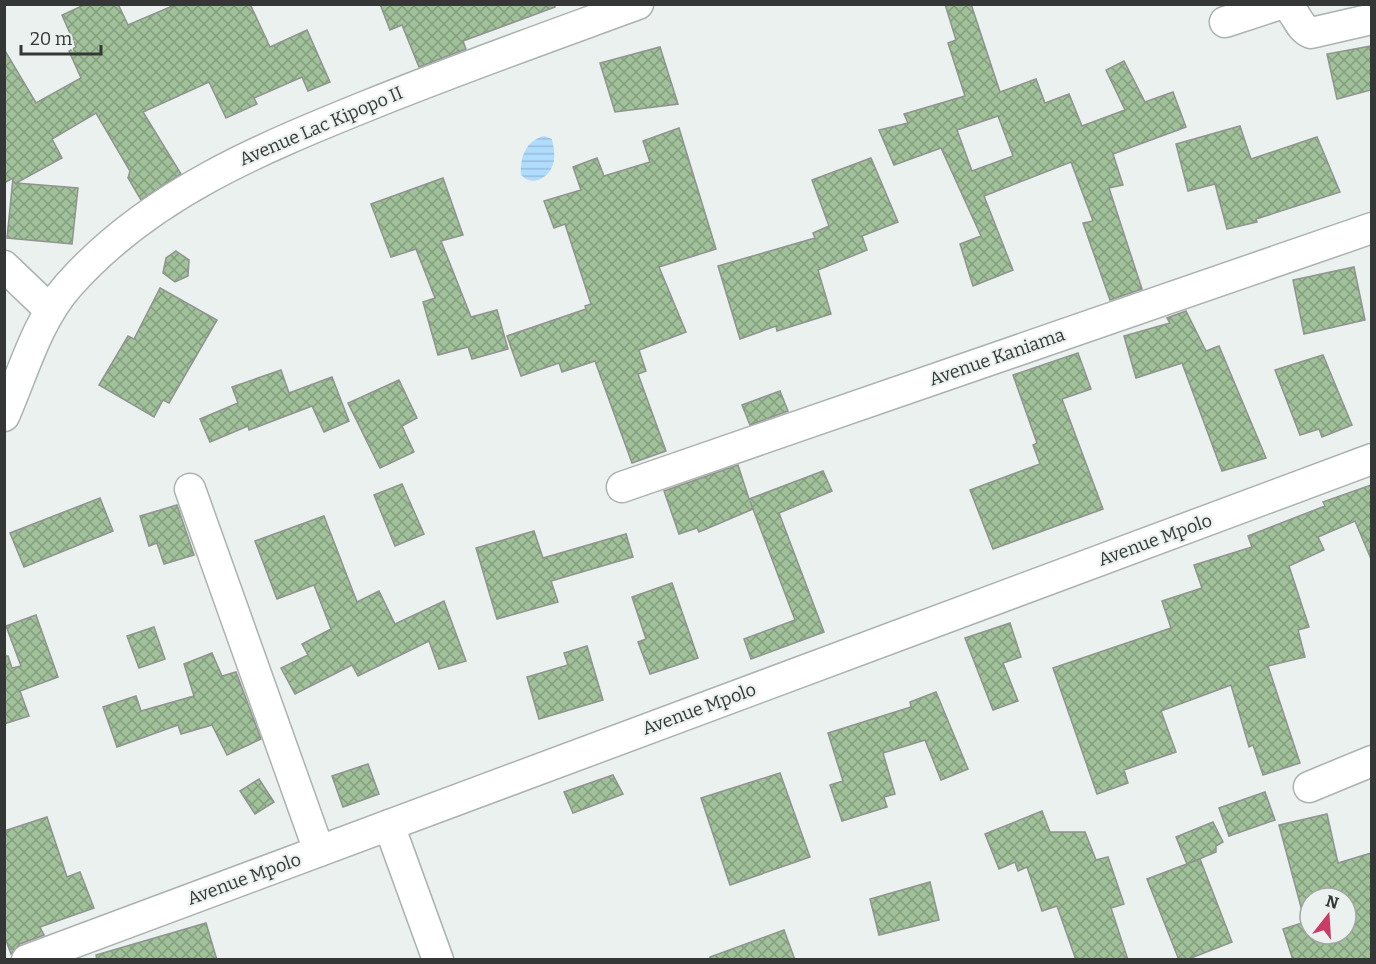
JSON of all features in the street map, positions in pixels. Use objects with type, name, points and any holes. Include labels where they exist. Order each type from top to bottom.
[{"type":"street","name":"Avenue Lac Kipopo II","points":[[4,416],[50,310],[68,285],[112,243],[186,188],[248,156],[443,75],[638,4]]},
{"type":"street","points":[[1225,22],[1282,4],[1291,8],[1303,29],[1311,33],[1371,19]]},
{"type":"street","name":"Avenue Kaniama","points":[[622,487],[1371,228]]},
{"type":"street","points":[[4,266],[50,310]]},
{"type":"street","name":"Avenue Mpolo","points":[[27,960],[1371,459]]},
{"type":"street","points":[[189,489],[319,851]]},
{"type":"street","points":[[1309,787],[1371,761]]},
{"type":"street","points":[[389,825],[438,960]]},
{"type":"water","points":[[544,136],[552,139],[553,165],[547,175],[542,178],[532,181],[526,179],[521,175],[525,151],[532,142]]},
{"type":"building","points":[[86,4],[118,4],[128,25],[177,4],[250,4],[270,47],[307,30],[330,82],[308,91],[302,77],[254,98],[257,104],[226,118],[209,82],[143,112],[181,174],[141,200],[128,178],[130,171],[96,113],[52,139],[62,158],[16,183],[78,188],[72,244],[7,238],[13,178],[4,183],[4,49],[36,103],[81,78],[69,51],[76,47],[62,15]]},
{"type":"building","points":[[380,4],[554,4],[555,7],[463,41],[466,49],[419,67],[402,25],[390,30]]},
{"type":"building","points":[[945,4],[971,4],[1000,92],[1036,79],[1045,103],[1069,94],[1082,126],[1125,110],[1106,70],[1124,61],[1145,102],[1173,92],[1186,127],[1113,154],[1123,185],[1109,188],[1142,289],[1110,300],[1083,223],[1093,221],[1071,162],[984,196],[1013,270],[973,286],[960,244],[981,236],[941,148],[894,165],[879,130],[908,123],[904,114],[965,96],[948,43],[956,40]],"holes":[[[998,116],[1013,156],[972,171],[957,130]]]},
{"type":"building","points":[[1371,46],[1371,90],[1337,99],[1327,54]]},
{"type":"building","points":[[660,47],[678,104],[615,112],[600,63]]},
{"type":"building","points":[[1240,126],[1251,159],[1317,137],[1340,192],[1256,219],[1257,222],[1227,229],[1215,184],[1188,191],[1176,144]]},
{"type":"building","points":[[679,128],[716,249],[659,267],[686,332],[639,350],[646,371],[638,374],[666,451],[632,463],[595,361],[562,372],[559,363],[521,376],[507,336],[586,309],[585,306],[591,304],[565,224],[554,228],[544,201],[581,190],[573,167],[597,158],[604,176],[650,162],[643,141]]},
{"type":"building","points":[[871,158],[898,222],[862,236],[867,250],[818,270],[831,314],[777,331],[776,326],[740,339],[718,266],[815,238],[813,233],[829,226],[812,180]]},
{"type":"building","points":[[443,178],[463,235],[441,241],[471,317],[497,310],[508,349],[472,359],[468,347],[438,355],[423,302],[435,298],[416,249],[391,257],[371,204]]},
{"type":"building","points":[[176,251],[189,260],[188,276],[175,282],[163,273],[166,258]]},
{"type":"building","points":[[1354,267],[1365,320],[1304,334],[1293,280]]},
{"type":"building","points":[[160,288],[217,320],[169,403],[163,400],[154,417],[99,385],[128,336],[134,339]]},
{"type":"building","points":[[1186,311],[1206,351],[1219,346],[1266,458],[1222,471],[1182,363],[1136,378],[1124,336],[1170,323],[1167,318]]},
{"type":"building","points":[[1078,353],[1091,389],[1062,399],[1103,509],[993,549],[970,490],[1040,464],[1033,445],[1037,443],[1013,375]]},
{"type":"building","points":[[1323,355],[1352,425],[1322,437],[1319,429],[1300,435],[1275,370]]},
{"type":"building","points":[[281,370],[289,393],[332,377],[349,421],[324,432],[312,406],[249,430],[248,426],[210,442],[200,419],[238,403],[232,387]]},
{"type":"building","points":[[399,380],[417,418],[402,426],[414,452],[380,468],[348,403]]},
{"type":"building","points":[[780,391],[788,411],[750,425],[742,405]]},
{"type":"building","points":[[738,465],[749,499],[823,471],[832,491],[779,513],[824,632],[751,659],[744,639],[795,620],[750,501],[753,509],[699,532],[697,528],[679,534],[664,491]]},
{"type":"building","points":[[402,484],[424,534],[395,546],[374,495]]},
{"type":"building","points":[[1371,485],[1371,559],[1355,521],[1318,537],[1324,550],[1289,566],[1309,627],[1298,630],[1305,657],[1268,666],[1300,763],[1263,775],[1253,745],[1249,747],[1231,685],[1161,711],[1176,752],[1124,770],[1128,783],[1097,794],[1053,668],[1171,628],[1162,601],[1202,588],[1194,565],[1252,547],[1248,536],[1325,506],[1323,502]]},
{"type":"building","points":[[100,498],[113,531],[24,567],[10,533]]},
{"type":"building","points":[[177,505],[194,555],[164,564],[157,543],[149,546],[140,516]]},
{"type":"building","points":[[324,516],[357,602],[379,591],[395,624],[444,601],[466,661],[439,669],[429,641],[358,676],[352,665],[295,694],[281,668],[308,655],[302,644],[331,629],[314,585],[277,599],[255,541]]},
{"type":"building","points":[[534,531],[543,558],[626,534],[633,557],[551,581],[558,602],[497,619],[476,548]]},
{"type":"building","points":[[672,583],[698,658],[650,674],[638,642],[646,639],[632,597]]},
{"type":"building","points":[[36,615],[58,677],[20,691],[29,716],[4,724],[4,656],[8,656],[12,668],[21,666],[6,626]]},
{"type":"building","points":[[1010,623],[1021,657],[1003,663],[1018,701],[993,710],[965,638]]},
{"type":"building","points":[[154,627],[165,659],[139,668],[127,636]]},
{"type":"building","points":[[587,646],[603,700],[539,719],[527,677],[568,665],[564,653]]},
{"type":"building","points":[[212,653],[222,676],[236,672],[261,739],[227,755],[212,725],[181,734],[178,725],[117,747],[103,707],[136,696],[141,711],[194,696],[184,664]]},
{"type":"building","points":[[936,692],[968,769],[941,780],[925,740],[883,753],[895,794],[884,797],[887,807],[842,821],[830,785],[843,781],[828,733],[911,707],[910,702]]},
{"type":"building","points":[[368,764],[379,794],[343,807],[332,776]]},
{"type":"building","points":[[780,773],[810,857],[730,885],[701,798]]},
{"type":"building","points":[[613,775],[623,794],[573,813],[564,792]]},
{"type":"building","points":[[259,779],[274,802],[255,814],[240,791]]},
{"type":"building","points":[[1265,792],[1275,820],[1229,836],[1219,808]]},
{"type":"building","points":[[1042,811],[1050,832],[1085,832],[1096,860],[1108,857],[1124,904],[1111,908],[1128,960],[1076,960],[1057,906],[1042,911],[1027,867],[1018,871],[1015,862],[999,869],[985,834]]},
{"type":"building","points":[[1327,814],[1338,863],[1371,853],[1371,960],[1293,960],[1283,929],[1298,924],[1298,946],[1358,946],[1358,886],[1298,886],[1298,896],[1279,825]]},
{"type":"building","points":[[47,817],[67,877],[80,872],[94,908],[40,927],[44,935],[20,944],[11,954],[4,935],[4,831]]},
{"type":"building","points":[[1213,822],[1223,842],[1216,846],[1216,852],[1187,864],[1176,837]]},
{"type":"building","points":[[1200,859],[1232,942],[1186,960],[1179,960],[1147,879]]},
{"type":"building","points":[[930,882],[939,920],[879,935],[870,899]]},
{"type":"building","points":[[206,923],[217,960],[97,960],[96,955]]},
{"type":"building","points":[[784,930],[795,960],[710,960],[710,957]]}]
